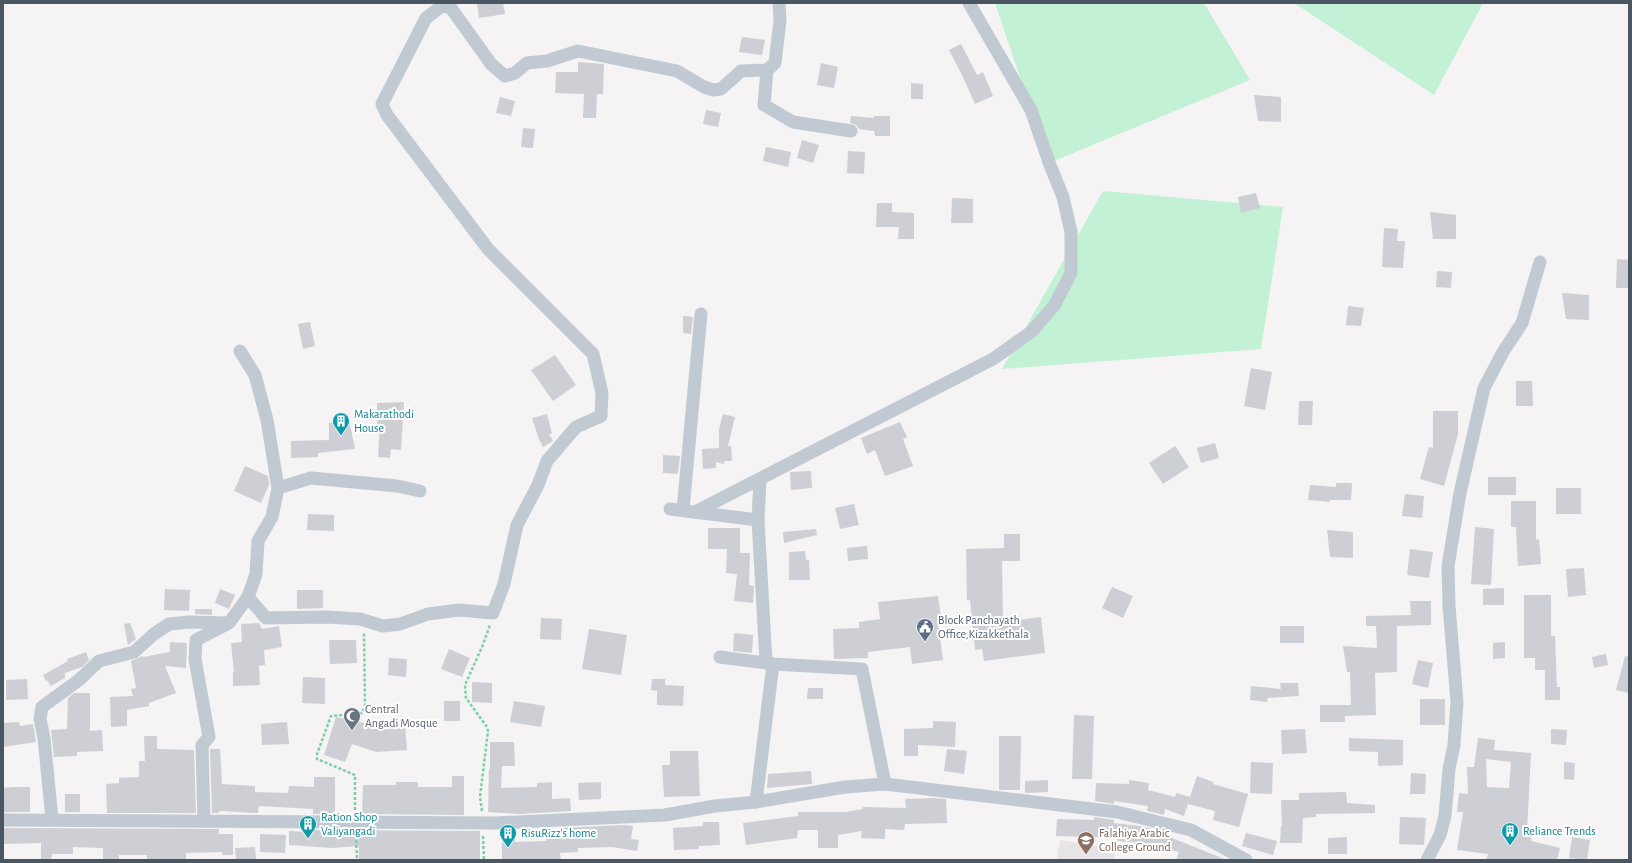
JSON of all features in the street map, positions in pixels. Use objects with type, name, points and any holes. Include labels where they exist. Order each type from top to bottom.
[{"type":"street","points":[[248,597],[266,618],[327,617],[364,620],[383,626],[400,624],[428,614],[459,610],[493,613],[504,584],[517,525],[538,485],[547,461],[576,427],[601,416],[602,393],[593,354],[488,249],[387,115],[382,104],[386,93],[426,18],[442,6],[451,8],[491,64],[505,76],[515,73],[527,63],[547,61],[578,51],[677,71],[696,84],[713,90],[721,89],[741,71],[767,70],[775,63],[780,20],[779,3]]},
{"type":"street","points":[[689,511],[760,480],[993,360],[1031,332],[1054,306],[1071,273],[1071,232],[1063,197],[1031,110],[969,3]]},
{"type":"street","points":[[767,70],[764,105],[793,122],[851,131]]},
{"type":"street","points":[[1427,860],[1440,835],[1445,816],[1449,768],[1454,745],[1457,702],[1449,606],[1448,566],[1460,493],[1484,388],[1503,352],[1522,323],[1540,262]]},
{"type":"street","points":[[689,511],[702,314]]},
{"type":"street","points":[[204,821],[202,745],[209,737],[195,659],[196,640],[229,623],[248,597],[256,574],[258,541],[272,517],[278,488],[268,427],[255,375],[240,351]]},
{"type":"street","points":[[278,488],[311,478],[397,486],[420,491]]},
{"type":"street","points":[[756,802],[770,663],[758,520],[760,480]]},
{"type":"street","points":[[670,509],[758,520]]},
{"type":"street","points":[[52,819],[44,738],[40,719],[42,707],[79,680],[99,662],[134,652],[154,634],[169,624],[189,622],[229,623]]},
{"type":"street","points":[[720,657],[770,663],[862,669],[884,784]]},
{"type":"street","points":[[3,820],[52,819],[483,824],[665,815],[714,806],[756,802],[845,787],[884,784],[1118,812],[1192,830],[1246,860]]},
{"type":"path","points":[[484,860],[483,824],[480,797],[488,731],[487,727],[466,698],[465,686],[482,647],[493,613]]},
{"type":"path","points":[[357,860],[355,776],[317,759],[317,754],[331,716],[362,713],[365,705],[364,620]]},
{"type":"shaded area","name":"Falahiya Arabic College Ground","points":[[1060,840],[1116,849],[1114,860],[1057,860]]},
{"type":"green space","points":[[995,3],[1204,3],[1250,80],[1049,163]]},
{"type":"green space","points":[[1294,3],[1483,3],[1434,95]]},
{"type":"green space","points":[[1103,191],[1283,207],[1261,349],[1002,369]]},
{"type":"building","points":[[477,3],[503,3],[505,14],[479,18]]},
{"type":"building","points":[[742,37],[765,40],[762,55],[739,52]]},
{"type":"building","points":[[961,44],[977,75],[983,72],[993,96],[975,104],[949,50]]},
{"type":"building","points":[[578,62],[604,64],[603,94],[597,94],[596,118],[583,118],[584,94],[555,93],[556,72],[578,72]]},
{"type":"building","points":[[821,63],[838,67],[834,88],[817,85]]},
{"type":"building","points":[[911,83],[923,84],[923,99],[911,99]]},
{"type":"building","points":[[1254,95],[1281,97],[1281,122],[1258,121]]},
{"type":"building","points":[[500,97],[515,101],[511,116],[496,113]]},
{"type":"building","points":[[706,110],[721,113],[718,127],[703,124]]},
{"type":"building","points":[[851,116],[874,118],[874,116],[890,116],[890,136],[875,136],[874,131],[859,129],[856,125],[850,123]]},
{"type":"building","points":[[523,128],[535,129],[533,148],[521,147]]},
{"type":"building","points":[[802,140],[819,145],[813,163],[797,158]]},
{"type":"building","points":[[766,147],[791,152],[788,167],[763,161]]},
{"type":"building","points":[[848,151],[865,152],[864,174],[847,173]]},
{"type":"building","points":[[1256,193],[1260,208],[1241,213],[1238,197]]},
{"type":"building","points":[[952,198],[973,199],[973,223],[951,223]]},
{"type":"building","points":[[877,203],[892,203],[892,212],[914,213],[914,239],[898,239],[899,227],[876,227]]},
{"type":"building","points":[[1430,212],[1456,215],[1456,239],[1433,239]]},
{"type":"building","points":[[1384,228],[1398,229],[1397,241],[1405,241],[1403,268],[1382,267]]},
{"type":"building","points":[[1617,259],[1629,260],[1629,288],[1616,288]]},
{"type":"building","points":[[1437,271],[1452,272],[1451,288],[1436,287]]},
{"type":"building","points":[[1562,293],[1589,295],[1589,320],[1566,319]]},
{"type":"building","points":[[1348,306],[1364,308],[1361,326],[1346,325]]},
{"type":"building","points":[[683,316],[693,317],[691,334],[683,333]]},
{"type":"building","points":[[310,322],[315,346],[303,349],[298,324]]},
{"type":"building","points":[[555,355],[576,385],[553,401],[531,370]]},
{"type":"building","points":[[1251,368],[1272,372],[1265,410],[1244,406]]},
{"type":"building","points":[[1516,381],[1532,381],[1533,406],[1516,406]]},
{"type":"building","points":[[1299,401],[1313,401],[1312,425],[1298,425]]},
{"type":"building","points":[[404,402],[401,450],[391,449],[390,458],[378,457],[380,424],[377,424],[377,403]]},
{"type":"building","points":[[1433,411],[1458,411],[1458,434],[1444,486],[1420,479],[1429,447],[1433,448]]},
{"type":"building","points":[[547,414],[552,434],[549,434],[553,441],[543,447],[532,418]]},
{"type":"building","points":[[723,414],[735,417],[728,446],[731,446],[732,461],[724,461],[724,464],[716,462],[716,468],[703,469],[702,449],[719,448],[719,429]]},
{"type":"building","points":[[349,420],[355,449],[318,453],[318,457],[291,458],[291,441],[329,440],[329,423]]},
{"type":"building","points":[[900,422],[907,437],[903,439],[913,466],[885,476],[875,450],[867,454],[861,438]]},
{"type":"building","points":[[1215,443],[1219,458],[1201,463],[1197,448]]},
{"type":"building","points":[[1175,446],[1189,467],[1163,484],[1149,463]]},
{"type":"building","points":[[663,455],[680,456],[678,474],[663,473]]},
{"type":"building","points":[[245,466],[268,476],[269,485],[261,503],[234,491]]},
{"type":"building","points":[[811,471],[812,488],[791,490],[790,472]]},
{"type":"building","points":[[1488,477],[1516,477],[1516,495],[1488,495]]},
{"type":"building","points":[[1336,483],[1352,483],[1351,500],[1330,500],[1330,502],[1308,500],[1310,485],[1336,487]]},
{"type":"building","points":[[1556,488],[1581,488],[1581,514],[1556,514]]},
{"type":"building","points":[[1405,494],[1424,496],[1422,518],[1402,516]]},
{"type":"building","points":[[1511,501],[1536,501],[1536,540],[1539,539],[1541,564],[1518,566],[1516,527],[1511,527]]},
{"type":"building","points":[[854,504],[859,525],[840,529],[835,508]]},
{"type":"building","points":[[308,514],[334,515],[334,531],[307,530]]},
{"type":"building","points":[[1475,527],[1494,529],[1491,585],[1471,584]]},
{"type":"building","points":[[708,528],[740,528],[740,553],[750,553],[749,585],[754,586],[753,603],[734,601],[737,574],[726,573],[727,549],[708,549]]},
{"type":"building","points":[[816,529],[817,535],[784,543],[783,532]]},
{"type":"building","points":[[1327,530],[1353,532],[1353,558],[1330,557]]},
{"type":"building","points":[[1004,534],[1020,534],[1020,561],[1002,561],[1003,622],[1041,617],[1045,653],[984,661],[982,649],[975,650],[970,600],[967,600],[966,549],[1004,548]]},
{"type":"building","points":[[867,546],[868,559],[848,561],[847,548]]},
{"type":"building","points":[[1410,549],[1433,552],[1429,578],[1407,575]]},
{"type":"building","points":[[805,551],[806,560],[809,560],[810,580],[789,580],[789,552]]},
{"type":"building","points":[[1584,568],[1586,595],[1568,597],[1566,569]]},
{"type":"building","points":[[1112,587],[1133,596],[1123,618],[1102,608]]},
{"type":"building","points":[[1504,588],[1504,605],[1483,605],[1483,589]]},
{"type":"building","points":[[165,589],[190,590],[189,611],[164,610]]},
{"type":"building","points":[[220,589],[235,595],[229,609],[215,603]]},
{"type":"building","points":[[297,590],[323,590],[323,608],[297,609]]},
{"type":"building","points":[[1524,595],[1551,595],[1551,636],[1555,636],[1557,687],[1560,687],[1560,700],[1545,700],[1545,670],[1535,670],[1535,658],[1524,658]]},
{"type":"building","points":[[938,596],[941,616],[937,616],[943,660],[912,664],[910,647],[868,652],[868,658],[834,659],[833,629],[859,628],[859,622],[880,619],[878,602]]},
{"type":"building","points":[[1410,601],[1431,601],[1431,625],[1397,626],[1397,672],[1375,673],[1376,715],[1345,716],[1345,722],[1320,722],[1320,705],[1351,705],[1350,672],[1347,672],[1343,646],[1377,648],[1376,626],[1366,626],[1366,616],[1411,615]]},
{"type":"building","points":[[195,609],[212,609],[212,615],[195,614]]},
{"type":"building","points":[[541,618],[562,619],[561,640],[540,639]]},
{"type":"building","points":[[130,623],[136,639],[128,645],[124,624]]},
{"type":"building","points":[[259,623],[262,629],[279,626],[282,647],[264,650],[265,665],[259,666],[260,685],[233,686],[234,672],[231,643],[242,642],[241,624]]},
{"type":"building","points":[[1280,626],[1304,626],[1304,643],[1280,643]]},
{"type":"building","points":[[589,629],[627,635],[621,675],[582,669]]},
{"type":"building","points":[[734,633],[753,635],[752,653],[733,651]]},
{"type":"building","points":[[329,640],[356,640],[357,663],[330,664]]},
{"type":"building","points":[[170,642],[187,643],[186,668],[165,666],[176,693],[149,703],[149,706],[127,710],[127,726],[111,727],[110,697],[133,696],[131,689],[136,688],[131,661],[142,656],[170,652]]},
{"type":"building","points":[[1505,642],[1505,658],[1493,659],[1493,643]]},
{"type":"building","points":[[449,649],[470,658],[462,677],[441,669]]},
{"type":"building","points":[[86,652],[89,660],[82,667],[65,673],[65,678],[51,686],[47,680],[46,681],[43,675],[68,661],[67,659]]},
{"type":"building","points":[[1606,654],[1608,665],[1594,668],[1592,657]]},
{"type":"building","points":[[1625,656],[1629,657],[1629,693],[1616,690]]},
{"type":"building","points":[[389,658],[407,659],[406,677],[388,675]]},
{"type":"building","points":[[1418,660],[1433,663],[1428,688],[1412,684]]},
{"type":"building","points":[[303,677],[325,678],[325,704],[302,703]]},
{"type":"building","points":[[27,679],[28,699],[6,700],[6,680]]},
{"type":"building","points":[[652,679],[665,679],[665,685],[684,686],[683,706],[657,705],[657,691],[651,690]]},
{"type":"building","points":[[472,682],[492,683],[492,703],[472,702]]},
{"type":"building","points":[[1280,683],[1298,683],[1299,696],[1268,698],[1267,702],[1250,700],[1251,686],[1281,689]]},
{"type":"building","points":[[808,688],[823,688],[823,699],[807,699]]},
{"type":"building","points":[[74,693],[90,693],[90,731],[102,730],[103,751],[77,752],[77,756],[54,757],[51,730],[67,729],[68,698]]},
{"type":"building","points":[[1420,699],[1445,699],[1445,725],[1420,725]]},
{"type":"building","points":[[444,701],[460,701],[460,721],[444,721]]},
{"type":"building","points":[[514,701],[545,706],[541,727],[510,722]]},
{"type":"building","points":[[1074,715],[1094,716],[1092,779],[1072,779]]},
{"type":"building","points":[[336,717],[378,726],[405,725],[407,750],[376,752],[352,744],[345,762],[324,755]]},
{"type":"building","points":[[933,721],[956,722],[955,747],[918,745],[918,756],[904,756],[904,729],[933,728]]},
{"type":"building","points":[[19,722],[20,726],[33,724],[36,742],[3,747],[3,723]]},
{"type":"building","points":[[287,722],[289,744],[262,745],[261,724]]},
{"type":"building","points":[[1305,729],[1307,753],[1282,754],[1281,730]]},
{"type":"building","points":[[1551,729],[1567,730],[1566,745],[1551,744]]},
{"type":"building","points":[[144,736],[157,736],[157,749],[194,750],[196,813],[107,813],[106,784],[119,783],[119,778],[139,777],[139,761],[145,761]]},
{"type":"building","points":[[999,736],[1021,736],[1020,790],[999,790]]},
{"type":"building","points":[[1349,738],[1403,740],[1403,765],[1378,766],[1378,752],[1349,751]]},
{"type":"building","points":[[1478,738],[1495,740],[1494,750],[1531,753],[1527,831],[1532,832],[1531,841],[1560,848],[1557,860],[1486,860],[1488,854],[1457,850],[1463,812],[1457,812],[1459,793],[1468,794],[1467,767],[1474,767]],"holes":[[[1486,759],[1511,762],[1509,788],[1487,787]]]},
{"type":"building","points":[[490,742],[514,742],[515,766],[502,766],[501,788],[537,787],[537,783],[552,782],[552,799],[570,798],[571,811],[519,814],[488,812]]},
{"type":"building","points":[[210,749],[220,749],[222,784],[255,786],[255,792],[288,793],[289,786],[314,787],[314,777],[335,777],[335,814],[313,814],[313,809],[259,806],[258,813],[219,811],[219,813],[212,813]]},
{"type":"building","points":[[947,749],[967,751],[964,774],[944,771]]},
{"type":"building","points":[[670,751],[698,751],[700,796],[664,797],[662,765],[670,765]]},
{"type":"building","points":[[1251,762],[1273,763],[1272,794],[1250,793]]},
{"type":"building","points":[[1564,762],[1575,763],[1574,780],[1564,779]]},
{"type":"building","points":[[811,771],[812,784],[767,788],[768,774]]},
{"type":"building","points":[[1411,773],[1426,774],[1425,794],[1410,794]]},
{"type":"building","points":[[452,776],[464,776],[464,815],[362,814],[363,785],[396,785],[396,782],[418,782],[418,787],[452,787]]},
{"type":"building","points":[[1197,776],[1213,782],[1213,784],[1248,794],[1239,827],[1213,820],[1215,811],[1188,804],[1184,816],[1165,809],[1164,815],[1147,811],[1148,806],[1114,801],[1114,804],[1095,801],[1096,783],[1129,784],[1129,780],[1149,783],[1148,790],[1175,797],[1176,793],[1190,797]]},
{"type":"building","points":[[1048,780],[1048,792],[1025,793],[1025,781]]},
{"type":"building","points":[[601,782],[601,799],[579,800],[578,783]]},
{"type":"building","points":[[30,787],[30,812],[3,812],[3,788]]},
{"type":"building","points":[[1346,792],[1347,803],[1375,805],[1375,813],[1316,814],[1316,817],[1303,818],[1302,843],[1280,843],[1282,826],[1281,800],[1299,800],[1299,793]]},
{"type":"building","points":[[65,794],[80,794],[80,812],[65,812]]},
{"type":"building","points":[[905,799],[946,799],[947,823],[905,824],[904,830],[885,829],[885,839],[861,838],[862,831],[838,835],[838,848],[818,848],[818,830],[798,830],[797,838],[746,845],[743,823],[798,816],[798,812],[845,812],[863,809],[863,807],[906,808]]},
{"type":"building","points":[[1094,817],[1114,820],[1114,823],[1140,826],[1168,833],[1167,836],[1227,860],[1176,860],[1179,852],[1141,843],[1117,841],[1117,838],[1056,836],[1057,819],[1094,820]]},
{"type":"building","points":[[1400,817],[1426,818],[1424,845],[1399,844]]},
{"type":"building","points":[[703,822],[719,822],[720,845],[699,846],[699,849],[674,850],[673,828],[703,826]]},
{"type":"building","points":[[625,825],[633,826],[631,839],[639,840],[637,851],[612,847],[578,848],[578,852],[560,853],[561,860],[502,860],[502,836],[515,836],[515,842],[546,841],[545,834],[559,834],[559,828]]},
{"type":"building","points":[[3,828],[219,829],[219,834],[233,834],[233,855],[222,855],[222,852],[186,853],[186,860],[147,860],[147,855],[119,855],[119,860],[103,860],[103,848],[73,847],[73,854],[52,854],[51,860],[41,860],[41,843],[3,844]]},
{"type":"building","points":[[313,830],[480,831],[480,860],[359,860],[359,846],[332,848],[289,845],[289,831],[313,832]]},
{"type":"building","points":[[1246,833],[1277,841],[1273,855],[1242,846]]},
{"type":"building","points":[[260,834],[286,835],[285,853],[260,852]]},
{"type":"building","points":[[1347,837],[1347,854],[1328,854],[1328,838]]},
{"type":"building","points":[[1572,837],[1590,840],[1587,860],[1569,858]]},
{"type":"building","points":[[255,847],[256,860],[236,860],[235,848]]},
{"type":"place","name":"Makarathodi House","points":[[341,436]]},
{"type":"place","name":"Block Panchayath Office,Kizakkethala","points":[[925,642]]},
{"type":"place","name":"Central Angadi Mosque","points":[[352,731]]},
{"type":"place","name":"Ration Shop Valiyangadi","points":[[308,839]]},
{"type":"place","name":"Reliance Trends","points":[[1510,846]]},
{"type":"place","name":"RisuRizz's home","points":[[508,848]]},
{"type":"place","name":"Falahiya Arabic College Ground","points":[[1086,855]]}]
